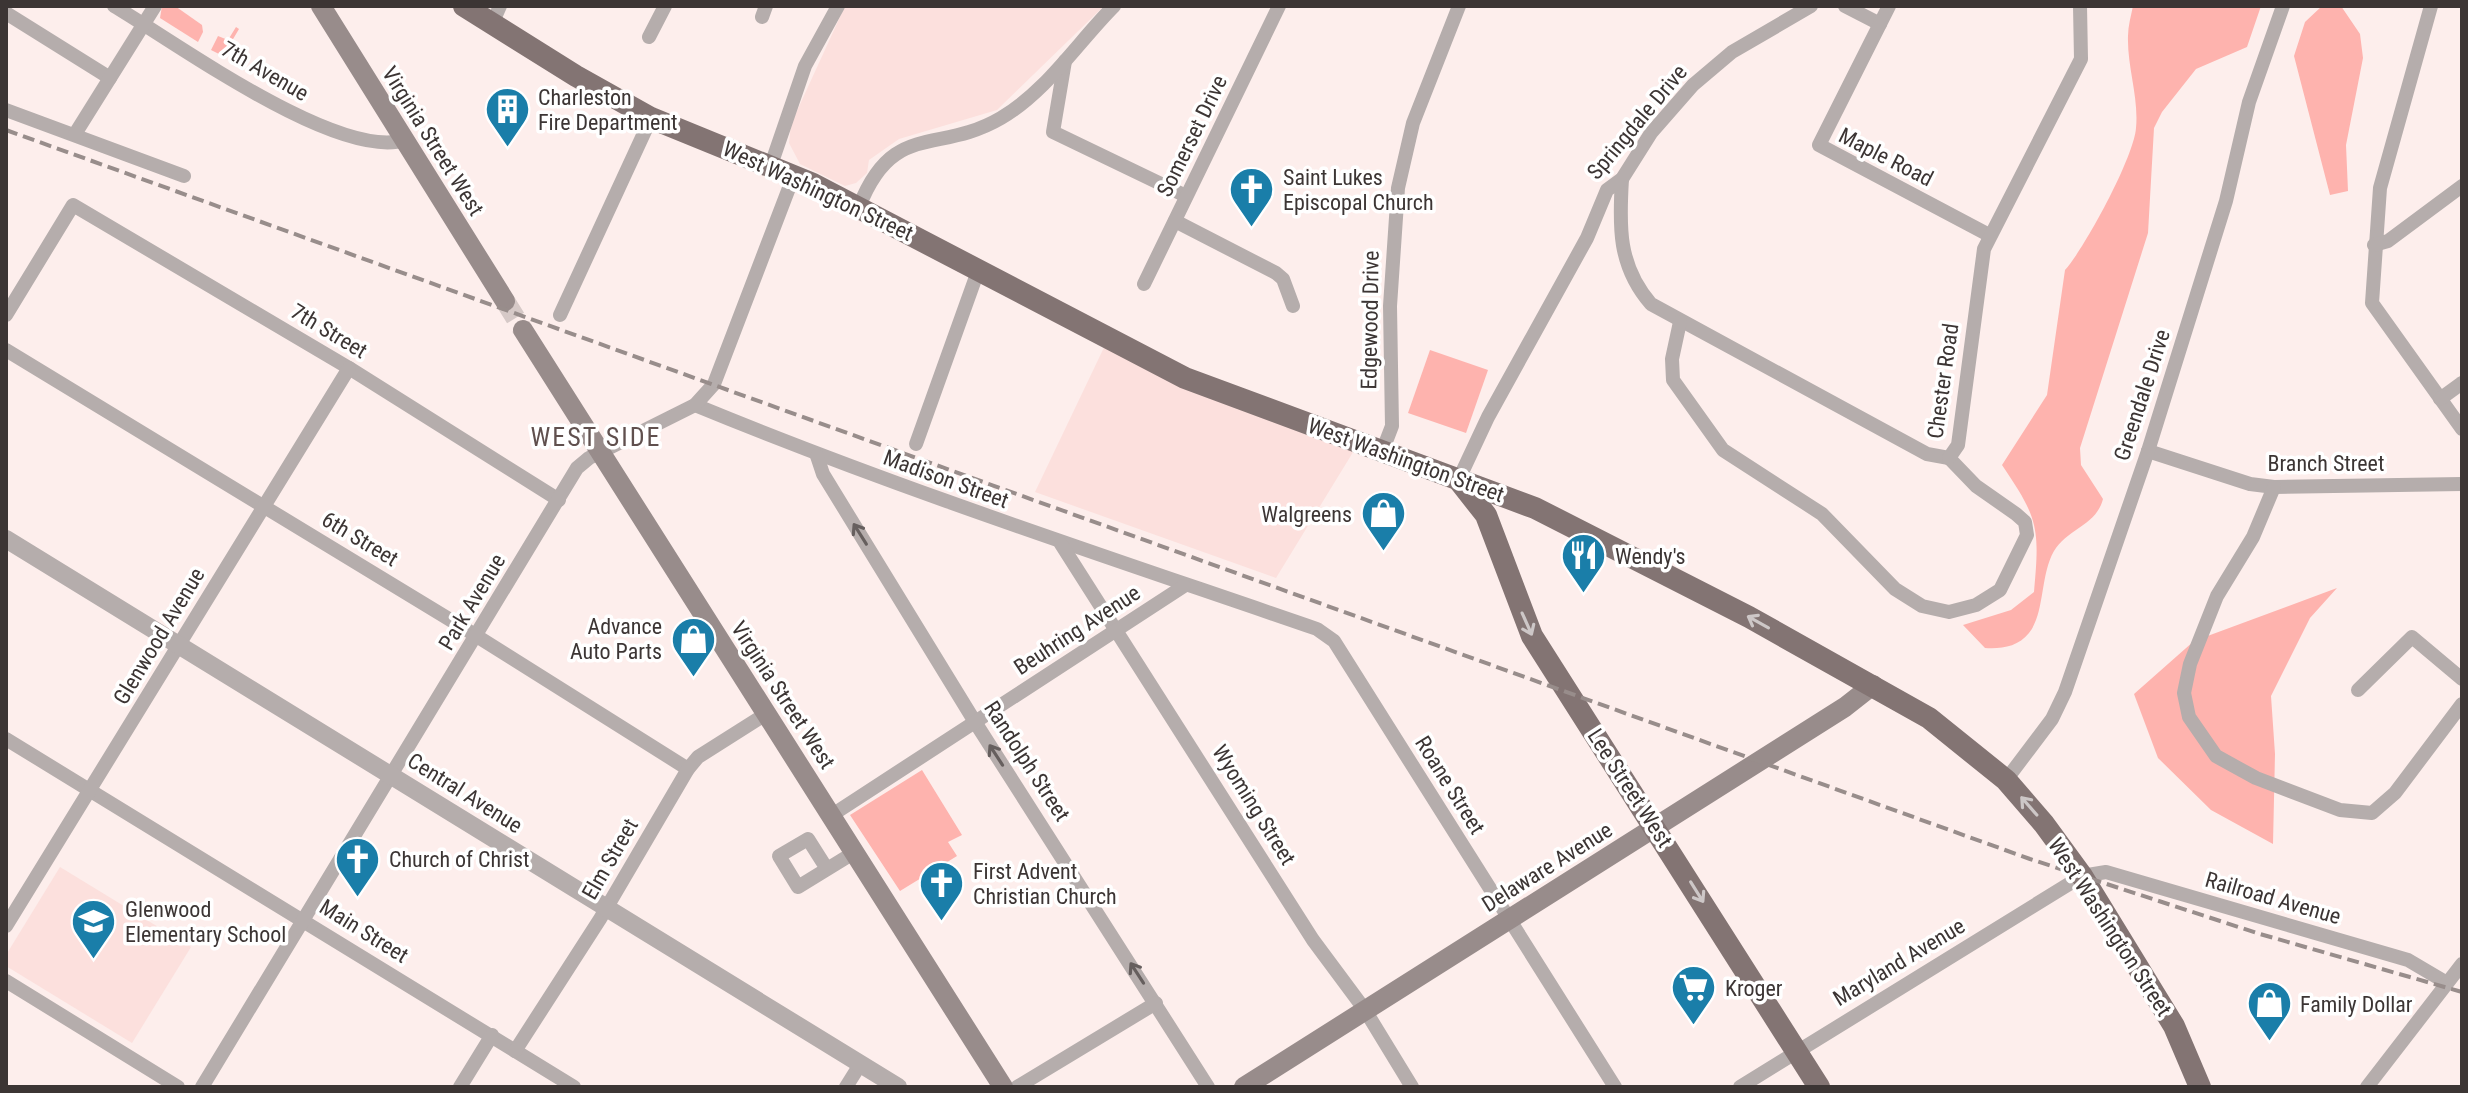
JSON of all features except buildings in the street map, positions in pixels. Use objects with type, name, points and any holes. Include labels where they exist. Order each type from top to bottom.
[{"type":"main road","name":"Virginia Street West","points":[[321,6],[505,301]]},
{"type":"main road","name":"West Washington Street","points":[[464,6],[496,15],[651,118],[794,175],[1185,378],[1535,508],[1736,610],[1929,718],[2006,780],[2082,876],[2174,1026],[2200,1087]]},
{"type":"main road","name":"Virginia Street West","points":[[523,330],[1003,1087]]},
{"type":"main road","name":"Lee Street West","points":[[1458,481],[1486,515],[1532,636],[1656,826],[1819,1087]]},
{"type":"main road","points":[[1501,551],[1501,520],[1515,511],[1580,532]]},
{"type":"main road","name":"Delaware Avenue","points":[[1244,1087],[1845,707],[1873,685]]},
{"type":"street","name":"7th Avenue","points":[[114,6],[311,122],[375,142],[405,140]]},
{"type":"street","points":[[75,134],[155,6]]},
{"type":"street","points":[[649,37],[665,6]]},
{"type":"street","points":[[771,165],[805,66],[838,6]]},
{"type":"street","name":"Somerset Drive","points":[[1144,284],[1279,6]]},
{"type":"street","name":"Edgewood Drive","points":[[1382,452],[1392,426],[1390,306],[1398,188],[1413,123],[1459,6]]},
{"type":"street","name":"Springdale Drive","points":[[1458,481],[1494,406],[1587,238],[1599,202],[1622,179],[1651,133],[1693,85],[1732,52],[1811,6]]},
{"type":"street","points":[[1845,6],[1880,24]]},
{"type":"street","name":"Maple Road","points":[[1889,6],[1819,145],[1989,235]]},
{"type":"street","name":"Chester Road","points":[[1622,179],[1619,233],[1625,263],[1636,287],[1651,304],[1927,454],[1949,458],[1958,445],[1989,235],[2081,59],[2080,6]]},
{"type":"street","name":"Greendale Drive","points":[[2006,780],[2052,719],[2065,692],[2148,451],[2226,201],[2249,102],[2283,6]]},
{"type":"street","points":[[2431,6],[2383,172],[2374,245],[2372,303],[2462,429]]},
{"type":"street","points":[[859,207],[880,164],[914,145],[1000,119],[1022,103],[1065,60],[1110,7]]},
{"type":"street","points":[[6,13],[110,78]]},
{"type":"street","points":[[1065,60],[1053,132],[1186,196]]},
{"type":"street","points":[[6,110],[184,176]]},
{"type":"street","points":[[560,315],[651,118]]},
{"type":"street","name":"Park Avenue","points":[[202,1087],[577,468],[695,405],[714,384],[794,175]]},
{"type":"street","points":[[2374,245],[2388,241],[2462,186]]},
{"type":"street","name":"7th Street","points":[[6,315],[73,205],[349,368],[559,500]]},
{"type":"street","points":[[1175,221],[1276,273],[1283,279],[1293,306]]},
{"type":"street","points":[[916,444],[978,271]]},
{"type":"street","points":[[1680,322],[1672,359],[1673,380],[1723,450],[1822,514],[1895,589],[1922,606],[1949,612],[1976,605],[2000,590],[2027,535],[2025,522],[1976,486],[1949,458]]},
{"type":"street","name":"6th Street","points":[[6,350],[477,636],[688,769]]},
{"type":"street","name":"Glenwood Avenue","points":[[6,926],[349,368]]},
{"type":"street","points":[[2440,399],[2462,383]]},
{"type":"street","name":"Madison Street","points":[[695,405],[817,456],[1184,586]]},
{"type":"street","name":"Branch Street","points":[[2148,451],[2250,484],[2274,487],[2462,484]]},
{"type":"street","name":"Randolph Street","points":[[817,456],[823,474],[975,722],[1208,1087]]},
{"type":"street","points":[[2274,487],[2253,537],[2217,596],[2190,664],[2184,693],[2189,717],[2216,756],[2256,778],[2340,810],[2372,813],[2395,793],[2462,704]]},
{"type":"street","name":"Central Avenue","points":[[6,539],[898,1087]]},
{"type":"street","name":"Wyoming Street","points":[[1061,544],[1313,940],[1365,1010],[1412,1087]]},
{"type":"street","name":"Beuhring Avenue","points":[[832,815],[1184,586]]},
{"type":"street","name":"Roane Street","points":[[1184,586],[1317,629],[1334,641],[1615,1087]]},
{"type":"street","points":[[2358,690],[2412,637],[2462,679]]},
{"type":"street","name":"Elm Street","points":[[515,1051],[607,907],[688,769],[698,757],[766,714]]},
{"type":"street","name":"Main Street","points":[[6,739],[574,1087]]},
{"type":"street","points":[[827,869],[855,852]]},
{"type":"street","name":"Railroad Avenue","points":[[2082,876],[2106,872],[2408,960],[2447,983]]},
{"type":"street","name":"Maryland Avenue","points":[[1740,1087],[2082,876]]},
{"type":"street","points":[[2367,1087],[2462,964]]},
{"type":"street","points":[[6,981],[165,1084]]},
{"type":"street","points":[[1017,1087],[1156,1003]]},
{"type":"street","points":[[460,1087],[492,1035]]},
{"type":"street","points":[[846,1087],[861,1063]]},
{"type":"shaded area","points":[[162,6],[175,6],[202,25],[203,32],[198,42],[160,18]]},
{"type":"shaded area","points":[[845,6],[1104,6],[997,110],[899,139],[869,160],[867,173],[856,183],[845,186],[800,164],[789,143],[791,124]]},
{"type":"shaded area","points":[[2133,6],[2261,6],[2247,47],[2196,69],[2162,112],[2154,128],[2148,233],[2080,448],[2081,465],[2103,499],[2094,515],[2054,551],[2046,571],[2038,615],[2029,633],[2009,646],[1985,648],[1963,625],[2011,610],[2034,592],[2037,552],[2034,524],[2023,498],[2002,465],[2047,395],[2065,270],[2107,202],[2133,142],[2136,128],[2135,93],[2128,36]]},
{"type":"shaded area","points":[[2322,6],[2341,6],[2360,34],[2363,58],[2346,145],[2348,191],[2330,195],[2294,56],[2305,22]]},
{"type":"shaded area","points":[[236,27],[239,29],[223,56],[211,50],[218,36],[228,40]]},
{"type":"shaded area","points":[[1109,337],[1358,444],[1276,578],[1035,492]]},
{"type":"shaded area","points":[[1430,350],[1488,370],[1466,433],[1408,413]]},
{"type":"shaded area","points":[[2337,588],[2310,618],[2271,696],[2275,754],[2273,844],[2211,810],[2158,758],[2134,694],[2194,641]]},
{"type":"shaded area","points":[[922,770],[962,835],[948,842],[957,856],[900,891],[850,815]]},
{"type":"shaded area","name":"Glenwood Elementary School","points":[[60,867],[191,947],[132,1043],[6,966],[6,955]]},
{"type":"tunnel","points":[[505,301],[523,330]]},
{"type":"railway","points":[[6,130],[2030,859],[2260,934],[2462,992]]},
{"type":"place","name":"Charleston Fire Department","points":[[507,149]]},
{"type":"place","name":"Saint Lukes Episcopal Church","points":[[1252,229]]},
{"type":"place","name":"Walgreens","points":[[1383,553]]},
{"type":"place","name":"Wendy's","points":[[1584,595]]},
{"type":"place","name":"Advance Auto Parts","points":[[693,678]]},
{"type":"place","name":"Church of Christ","points":[[358,898]]},
{"type":"place","name":"First Advent Christian Church","points":[[942,923]]},
{"type":"place","name":"Glenwood Elementary School","points":[[94,961]]},
{"type":"place","name":"Kroger","points":[[1694,1027]]},
{"type":"place","name":"Family Dollar","points":[[2269,1043]]},
{"type":"district","name":"WEST SIDE","points":[[596,437]]}]
